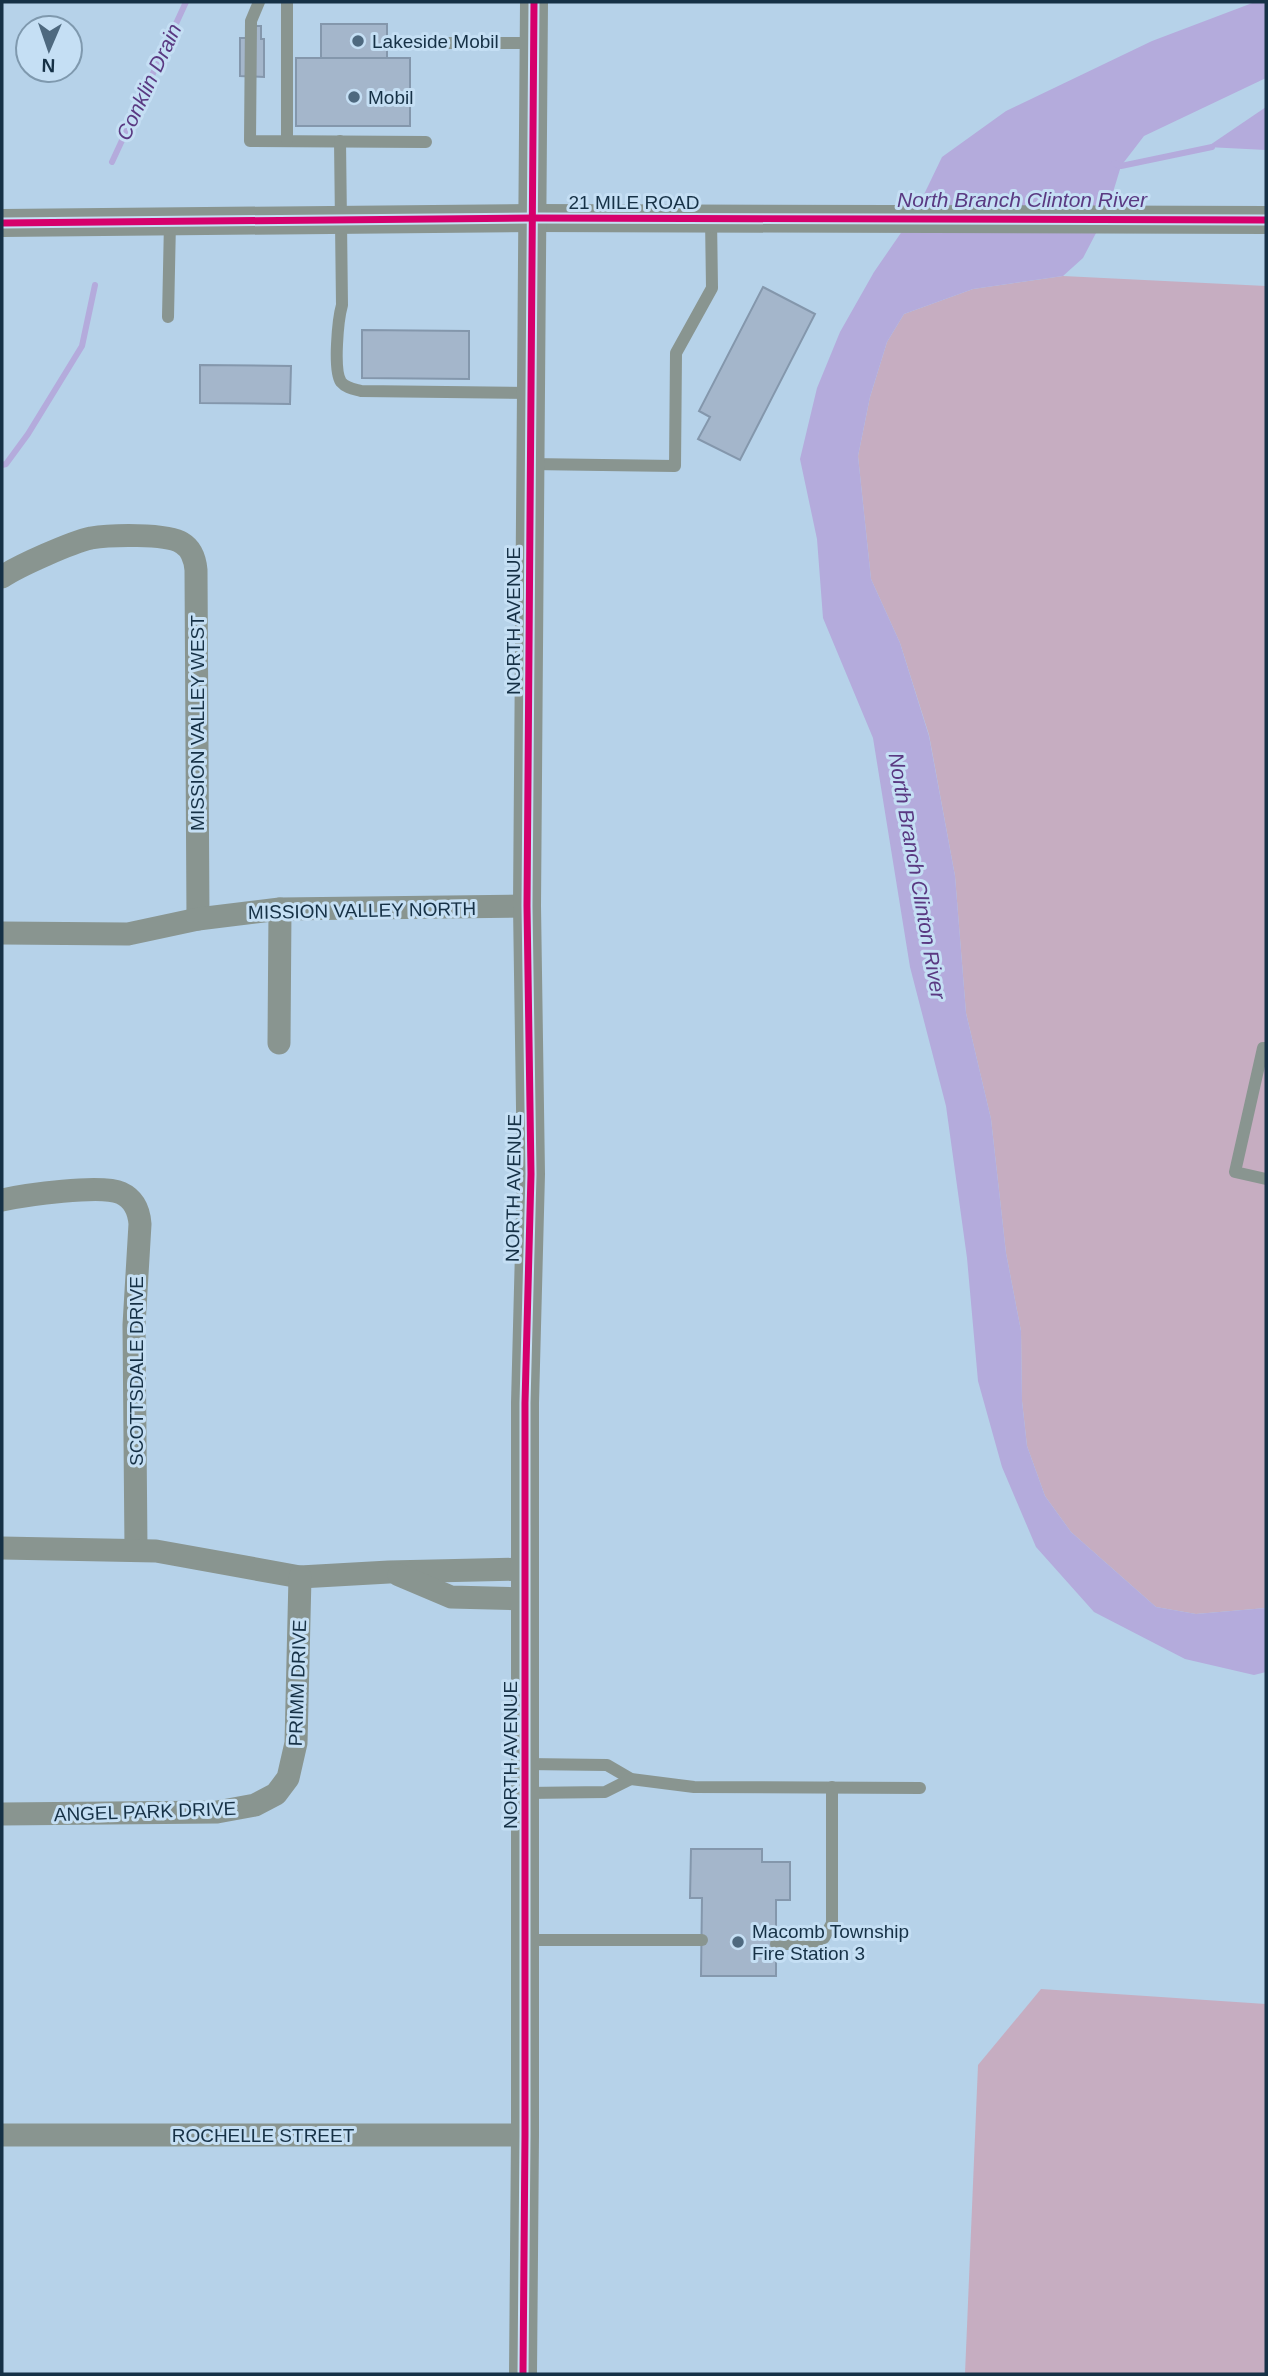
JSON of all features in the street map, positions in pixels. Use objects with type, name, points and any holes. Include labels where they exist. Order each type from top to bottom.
[{"type":"street","name":"NORTH AVENUE","points":[[523,2374],[525,1403],[531,1174],[527,906],[534,2]]},
{"type":"street","name":"21 MILE ROAD","points":[[2,223],[533,218],[1266,219]]},
{"type":"street","name":"MISSION VALLEY WEST","points":[[2,576],[89,539],[107,537],[172,538],[186,545],[194,556],[198,919]]},
{"type":"street","name":"MISSION VALLEY NORTH","points":[[2,933],[128,934],[198,919],[279,909],[527,906]]},
{"type":"street","points":[[279,909],[279,1043]]},
{"type":"street","name":"SCOTTSDALE DRIVE","points":[[2,1200],[106,1190],[128,1197],[138,1212],[140,1224],[134,1325],[136,1549]]},
{"type":"street","points":[[2,1548],[136,1549],[176,1553],[300,1577],[526,1569]]},
{"type":"street","points":[[389,1572],[451,1597],[526,1599]]},
{"type":"street","name":"PRIMM DRIVE","points":[[282,1787],[291,1769],[296,1743],[300,1577]]},
{"type":"street","name":"ANGEL PARK DRIVE","points":[[2,1814],[217,1812],[256,1805],[276,1794],[282,1787]]},
{"type":"street","name":"ROCHELLE STREET","points":[[2,2135],[525,2135]]},
{"type":"lane","points":[[259,2],[251,21],[250,141],[426,142]]},
{"type":"lane","points":[[287,2],[287,141]]},
{"type":"lane","points":[[425,43],[534,43]]},
{"type":"lane","points":[[340,141],[342,305],[338,318],[338,371],[341,382],[361,391],[531,393]]},
{"type":"lane","points":[[530,464],[675,466],[676,354],[712,288],[711,218]]},
{"type":"lane","points":[[168,317],[170,222]]},
{"type":"lane","points":[[1266,1048],[1263,1048],[1235,1172],[1266,1180]]},
{"type":"lane","points":[[526,1764],[607,1765],[631,1779],[694,1787],[920,1788]]},
{"type":"lane","points":[[526,1793],[605,1792],[631,1779]]},
{"type":"lane","points":[[776,1944],[808,1944],[824,1938],[832,1923],[832,1787]]},
{"type":"lane","points":[[525,1940],[702,1940]]},
{"type":"shaded area","points":[[1063,276],[1266,286],[1266,1608],[1196,1614],[1156,1607],[1071,1532],[1045,1496],[1027,1446],[1022,1401],[1021,1331],[1006,1253],[991,1119],[966,1013],[955,876],[929,735],[900,643],[871,579],[858,456],[870,397],[887,342],[904,314],[973,289]]},
{"type":"shaded area","points":[[1041,1989],[1266,2004],[1266,2374],[965,2374],[978,2065]]},
{"type":"water","name":"North Branch Clinton River","points":[[1255,2],[1266,2],[1266,78],[1144,136],[1121,166],[1107,212],[1083,258],[1063,276],[973,289],[904,314],[887,342],[870,397],[858,456],[871,579],[900,643],[929,736],[955,876],[966,1013],[991,1119],[1006,1253],[1021,1331],[1022,1401],[1027,1446],[1045,1496],[1071,1532],[1156,1607],[1196,1614],[1266,1608],[1266,1672],[1254,1675],[1185,1659],[1094,1612],[1036,1547],[1002,1467],[978,1381],[967,1258],[946,1106],[910,967],[873,738],[823,618],[817,539],[800,459],[817,388],[840,332],[874,272],[916,211],[942,157],[1006,111],[1152,41]]},
{"type":"water","points":[[1266,107],[1266,150],[1207,147]]},
{"type":"building","points":[[321,24],[387,24],[387,58],[321,58]]},
{"type":"building","points":[[247,26],[261,26],[261,39],[264,39],[264,77],[240,76],[240,38],[247,38]]},
{"type":"building","points":[[296,58],[410,58],[410,126],[296,126]]},
{"type":"building","points":[[763,287],[815,314],[740,460],[698,439],[710,417],[699,411]]},
{"type":"building","points":[[362,330],[469,331],[469,379],[362,378]]},
{"type":"building","points":[[200,365],[291,366],[290,404],[200,403]]},
{"type":"building","points":[[691,1849],[762,1849],[762,1862],[790,1862],[790,1900],[776,1900],[776,1976],[701,1976],[702,1898],[690,1898]]},
{"type":"waterway","name":"Conklin Drain","points":[[112,162],[186,2]]},
{"type":"waterway","points":[[1114,163],[1121,166],[1212,147]]},
{"type":"waterway","name":"Conklin Drain","points":[[2,465],[6,464],[28,434],[82,346],[95,285]]},
{"type":"cycle path","points":[[523,2374],[525,1403],[531,1174],[527,906],[534,2]]},
{"type":"cycle path","points":[[2,223],[533,218],[1266,220]]},
{"type":"place","name":"Lakeside Mobil","points":[[358,41]]},
{"type":"place","name":"Mobil","points":[[354,97]]},
{"type":"place","name":"Macomb Township Fire Station 3","points":[[738,1942]]}]
